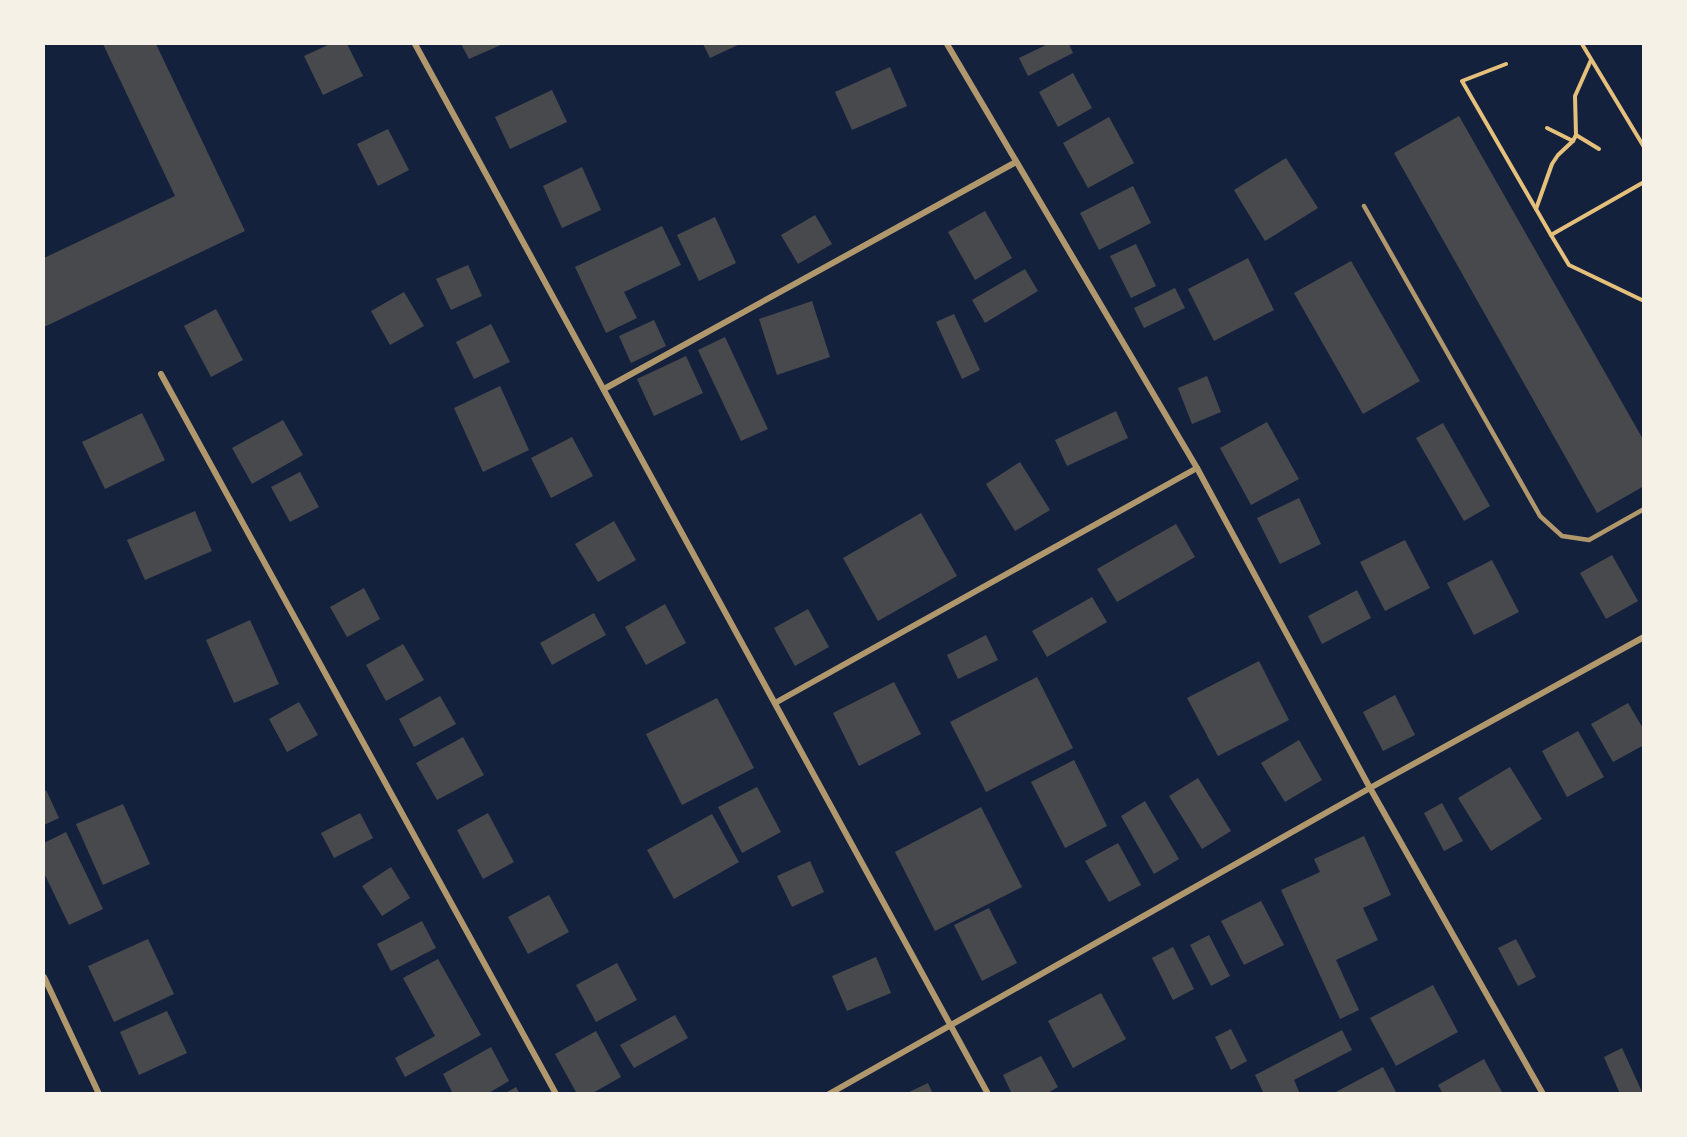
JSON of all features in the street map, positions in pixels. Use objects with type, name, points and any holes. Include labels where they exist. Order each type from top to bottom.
[{"type":"street","points":[[416,44],[988,1094]]},
{"type":"street","points":[[947,44],[1197,468],[1370,788],[1544,1094]]},
{"type":"street","points":[[604,389],[1017,162]]},
{"type":"street","points":[[161,374],[556,1094]]},
{"type":"street","points":[[775,703],[1197,468]]},
{"type":"street","points":[[829,1094],[1370,788],[1644,637]]},
{"type":"street","points":[[44,977],[99,1094]]},
{"type":"lane","points":[[1364,206],[1540,516],[1562,536],[1589,540],[1644,509]]},
{"type":"path","points":[[1582,44],[1644,147]]},
{"type":"path","points":[[1536,209],[1552,164],[1576,135],[1575,96],[1592,60]]},
{"type":"path","points":[[1506,64],[1462,81],[1569,265],[1644,301]]},
{"type":"path","points":[[1547,128],[1573,141]]},
{"type":"path","points":[[1576,135],[1599,149]]},
{"type":"path","points":[[1551,235],[1644,182]]},
{"type":"building","points":[[103,44],[156,44],[245,231],[44,327],[44,258],[175,196]]},
{"type":"building","points":[[330,44],[347,44],[363,76],[323,95],[304,56]]},
{"type":"building","points":[[461,44],[503,44],[469,59]]},
{"type":"building","points":[[703,44],[740,44],[710,58]]},
{"type":"building","points":[[1048,44],[1069,44],[1073,53],[1028,76],[1019,58]]},
{"type":"building","points":[[890,67],[907,106],[852,130],[835,92]]},
{"type":"building","points":[[1073,73],[1092,108],[1058,127],[1039,92]]},
{"type":"building","points":[[552,90],[567,122],[510,149],[495,117]]},
{"type":"building","points":[[1459,116],[1644,441],[1644,486],[1597,513],[1394,153]]},
{"type":"building","points":[[1109,117],[1134,163],[1088,188],[1063,143]]},
{"type":"building","points":[[388,129],[409,170],[378,186],[357,144]]},
{"type":"building","points":[[1286,158],[1318,208],[1265,241],[1234,190]]},
{"type":"building","points":[[582,167],[601,210],[562,228],[543,186]]},
{"type":"building","points":[[1133,186],[1151,223],[1099,250],[1080,213]]},
{"type":"building","points":[[985,211],[1012,258],[975,280],[948,232]]},
{"type":"building","points":[[815,215],[832,244],[798,264],[781,235]]},
{"type":"building","points":[[715,217],[736,263],[699,281],[677,235]]},
{"type":"building","points":[[662,226],[681,265],[624,292],[637,318],[606,333],[575,267]]},
{"type":"building","points":[[1136,244],[1156,286],[1131,298],[1110,256]]},
{"type":"building","points":[[1248,258],[1274,310],[1214,341],[1188,289]]},
{"type":"building","points":[[1351,261],[1420,381],[1363,414],[1294,293]]},
{"type":"building","points":[[468,265],[482,296],[451,310],[436,279]]},
{"type":"building","points":[[1025,269],[1038,291],[985,323],[972,300]]},
{"type":"building","points":[[1175,288],[1185,308],[1144,328],[1134,308]]},
{"type":"building","points":[[404,292],[424,326],[390,345],[371,311]]},
{"type":"building","points":[[812,301],[830,357],[777,375],[759,319]]},
{"type":"building","points":[[216,309],[243,360],[211,377],[184,326]]},
{"type":"building","points":[[954,314],[980,370],[962,379],[936,322]]},
{"type":"building","points":[[654,320],[666,346],[631,363],[619,336]]},
{"type":"building","points":[[491,324],[510,362],[474,379],[456,342]]},
{"type":"building","points":[[725,337],[768,429],[741,441],[698,350]]},
{"type":"building","points":[[686,356],[703,393],[654,416],[637,379]]},
{"type":"building","points":[[1207,376],[1221,412],[1192,424],[1178,388]]},
{"type":"building","points":[[500,386],[529,450],[483,472],[454,408]]},
{"type":"building","points":[[1116,411],[1128,438],[1067,466],[1055,440]]},
{"type":"building","points":[[142,413],[165,460],[105,489],[82,442]]},
{"type":"building","points":[[283,420],[303,455],[252,484],[232,448]]},
{"type":"building","points":[[1267,422],[1299,479],[1251,505],[1220,448]]},
{"type":"building","points":[[1443,423],[1490,506],[1464,521],[1416,438]]},
{"type":"building","points":[[572,437],[593,476],[551,498],[531,458]]},
{"type":"building","points":[[1020,462],[1050,510],[1015,531],[986,484]]},
{"type":"building","points":[[300,472],[319,507],[290,522],[271,487]]},
{"type":"building","points":[[1299,498],[1321,544],[1280,564],[1257,518]]},
{"type":"building","points":[[195,511],[212,551],[145,580],[127,540]]},
{"type":"building","points":[[921,513],[957,576],[878,621],[843,558]]},
{"type":"building","points":[[614,521],[636,560],[598,582],[575,544]]},
{"type":"building","points":[[1176,524],[1195,557],[1117,602],[1097,569]]},
{"type":"building","points":[[1405,540],[1430,588],[1385,611],[1360,562]]},
{"type":"building","points":[[1612,555],[1638,601],[1606,619],[1580,573]]},
{"type":"building","points":[[1492,560],[1519,612],[1474,635],[1447,583]]},
{"type":"building","points":[[364,588],[380,619],[347,637],[330,607]]},
{"type":"building","points":[[1357,590],[1371,618],[1322,644],[1308,616]]},
{"type":"building","points":[[1092,597],[1107,622],[1047,657],[1032,631]]},
{"type":"building","points":[[665,604],[686,643],[646,665],[625,627]]},
{"type":"building","points":[[808,609],[829,647],[795,666],[774,628]]},
{"type":"building","points":[[594,613],[606,635],[552,665],[540,643]]},
{"type":"building","points":[[250,620],[279,684],[234,703],[206,640]]},
{"type":"building","points":[[986,635],[998,660],[958,679],[947,655]]},
{"type":"building","points":[[403,644],[424,680],[386,701],[366,665]]},
{"type":"building","points":[[1259,661],[1289,720],[1218,756],[1187,698]]},
{"type":"building","points":[[1037,677],[1073,748],[986,792],[950,722]]},
{"type":"building","points":[[894,682],[921,734],[859,766],[833,713]]},
{"type":"building","points":[[1395,695],[1415,735],[1383,751],[1363,712]]},
{"type":"building","points":[[440,696],[456,724],[414,747],[399,719]]},
{"type":"building","points":[[717,698],[754,768],[682,805],[646,734]]},
{"type":"building","points":[[299,702],[318,735],[287,752],[269,719]]},
{"type":"building","points":[[1628,703],[1644,730],[1644,745],[1613,762],[1591,724]]},
{"type":"building","points":[[1578,731],[1604,777],[1567,797],[1542,751]]},
{"type":"building","points":[[463,737],[484,775],[437,800],[416,763]]},
{"type":"building","points":[[1299,740],[1322,780],[1285,802],[1261,763]]},
{"type":"building","points":[[1074,760],[1107,826],[1065,848],[1031,782]]},
{"type":"building","points":[[1510,767],[1542,819],[1491,851],[1458,798]]},
{"type":"building","points":[[1198,778],[1231,831],[1202,849],[1169,796]]},
{"type":"building","points":[[757,787],[781,832],[742,853],[718,807]]},
{"type":"building","points":[[46,790],[59,818],[44,825],[44,792]]},
{"type":"building","points":[[1145,801],[1179,859],[1154,874],[1121,816]]},
{"type":"building","points":[[1442,803],[1463,841],[1444,851],[1424,813]]},
{"type":"building","points":[[123,804],[150,864],[103,885],[76,824]]},
{"type":"building","points":[[981,807],[1022,887],[935,931],[895,852]]},
{"type":"building","points":[[360,813],[373,838],[334,858],[321,833]]},
{"type":"building","points":[[488,813],[514,862],[483,879],[457,830]]},
{"type":"building","points":[[712,814],[739,862],[674,899],[647,850]]},
{"type":"building","points":[[66,832],[103,909],[69,925],[44,873],[44,843]]},
{"type":"building","points":[[1364,836],[1391,895],[1363,908],[1378,940],[1336,960],[1359,1010],[1340,1019],[1281,890],[1320,872],[1314,859]]},
{"type":"building","points":[[1118,843],[1141,885],[1109,902],[1085,861]]},
{"type":"building","points":[[810,861],[824,892],[792,907],[777,876]]},
{"type":"building","points":[[391,867],[410,898],[382,916],[362,886]]},
{"type":"building","points":[[549,895],[569,932],[528,954],[508,917]]},
{"type":"building","points":[[1261,901],[1284,945],[1244,965],[1221,921]]},
{"type":"building","points":[[989,908],[1017,963],[982,981],[954,925]]},
{"type":"building","points":[[422,921],[436,948],[391,971],[377,944]]},
{"type":"building","points":[[1209,935],[1230,976],[1211,986],[1190,945]]},
{"type":"building","points":[[148,939],[174,994],[114,1022],[88,966]]},
{"type":"building","points":[[1516,939],[1536,977],[1518,986],[1498,948]]},
{"type":"building","points":[[1173,947],[1194,989],[1173,1000],[1152,958]]},
{"type":"building","points":[[876,957],[891,993],[847,1011],[832,976]]},
{"type":"building","points":[[438,959],[481,1035],[405,1077],[395,1058],[435,1036],[403,978]]},
{"type":"building","points":[[617,963],[637,1000],[596,1022],[576,985]]},
{"type":"building","points":[[1433,985],[1458,1032],[1396,1066],[1370,1018]]},
{"type":"building","points":[[1101,993],[1126,1039],[1073,1068],[1048,1021]]},
{"type":"building","points":[[167,1011],[187,1053],[139,1075],[120,1032]]},
{"type":"building","points":[[675,1015],[688,1038],[634,1068],[620,1045]]},
{"type":"building","points":[[1231,1029],[1247,1061],[1231,1070],[1215,1037]]},
{"type":"building","points":[[1342,1030],[1352,1050],[1294,1080],[1300,1094],[1264,1094],[1255,1075]]},
{"type":"building","points":[[596,1031],[621,1077],[591,1094],[577,1094],[555,1054]]},
{"type":"building","points":[[491,1047],[509,1081],[487,1094],[453,1094],[443,1074]]},
{"type":"building","points":[[1622,1048],[1643,1094],[1620,1094],[1604,1057]]},
{"type":"building","points":[[1041,1056],[1058,1087],[1046,1094],[1012,1094],[1003,1075]]},
{"type":"building","points":[[1484,1059],[1503,1094],[1443,1094],[1438,1085]]},
{"type":"building","points":[[1383,1067],[1397,1094],[1332,1094]]},
{"type":"building","points":[[928,1083],[933,1094],[905,1094]]},
{"type":"building","points":[[516,1087],[520,1094],[504,1094]]}]
